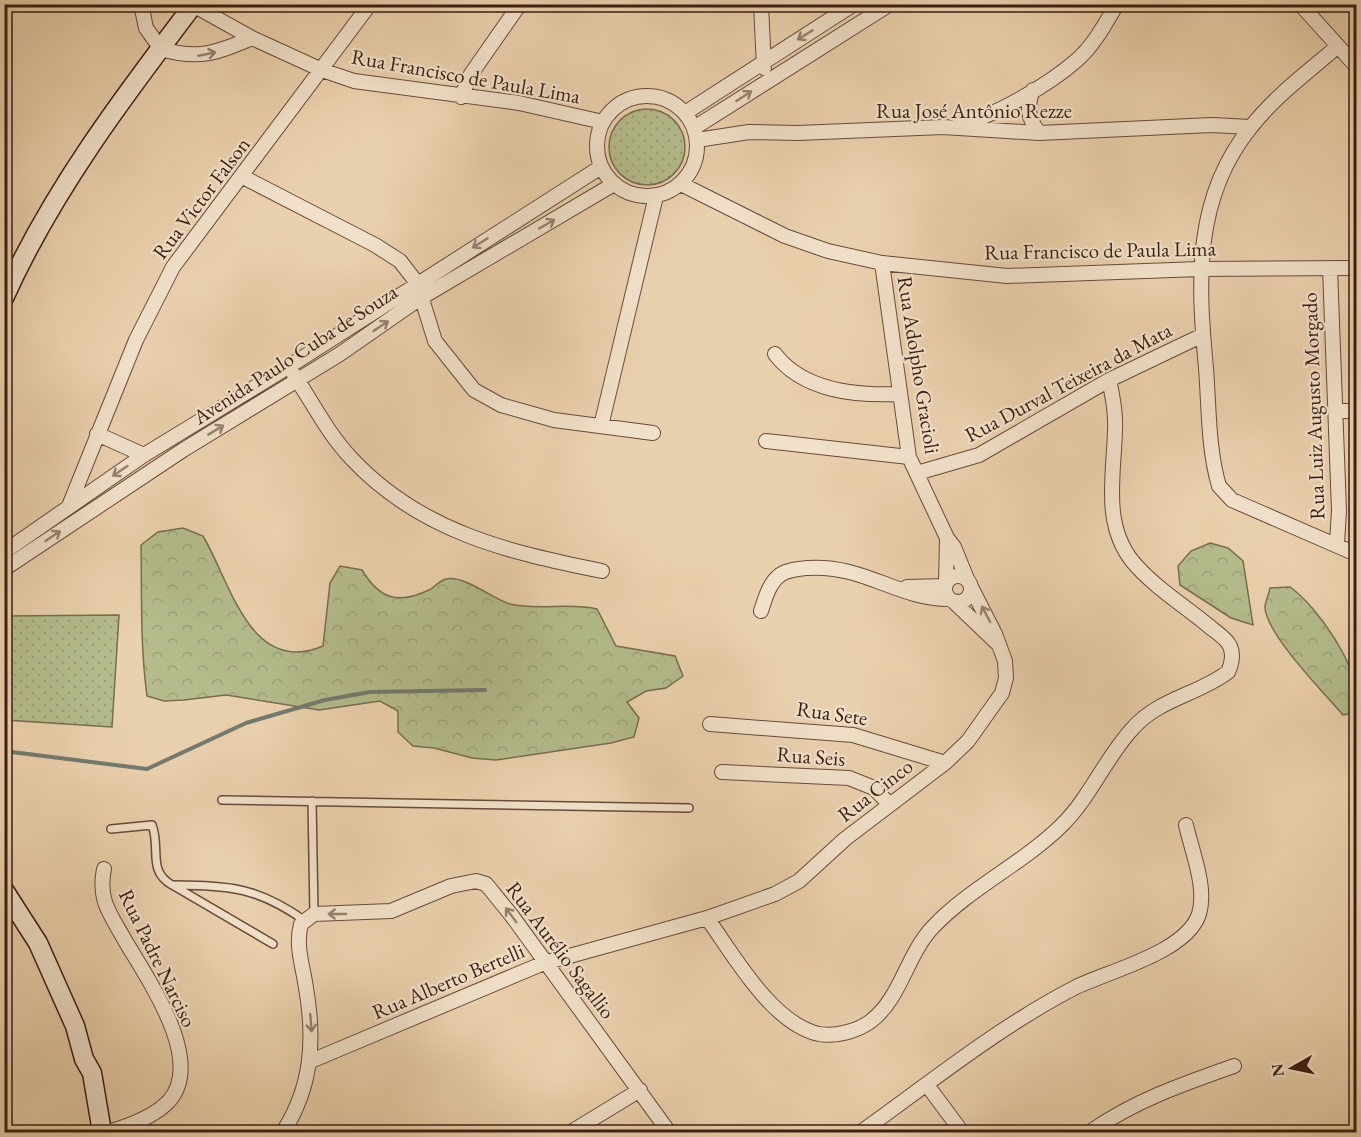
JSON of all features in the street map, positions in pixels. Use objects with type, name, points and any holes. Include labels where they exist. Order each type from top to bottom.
[{"type":"main road","points":[[4,298],[50,208],[193,5]]},
{"type":"main road","points":[[4,890],[23,917],[57,980],[75,1026],[84,1059],[92,1073],[102,1132]]},
{"type":"main road","points":[[84,1059],[88,1132]]},
{"type":"street","points":[[141,4],[146,28],[161,49],[195,56],[223,50],[252,38]]},
{"type":"street","name":"Rua Victor Falson","points":[[69,506],[136,340],[173,267],[243,177],[370,4]]},
{"type":"street","points":[[461,97],[471,74],[520,4]]},
{"type":"street","points":[[761,4],[766,82]]},
{"type":"street","points":[[685,113],[854,4]]},
{"type":"street","points":[[696,134],[766,82],[890,4]]},
{"type":"street","points":[[943,127],[972,122],[991,114],[1033,90],[1076,61],[1097,37],[1117,4]]},
{"type":"street","points":[[1300,4],[1356,66]]},
{"type":"street","name":"Rua Francisco de Paula Lima","points":[[193,5],[252,38],[322,70],[354,81],[519,103],[603,122]]},
{"type":"street","points":[[1338,46],[1276,99],[1250,127],[1229,161],[1212,202],[1203,237],[1200,269],[1203,335],[1219,486],[1232,500],[1251,510],[1337,543],[1356,554]]},
{"type":"street","points":[[1033,90],[1026,106],[1031,122],[1039,133]]},
{"type":"street","points":[[642,96],[665,100],[685,113],[696,134],[694,164],[681,184],[656,196],[634,195],[614,184],[601,166],[597,148],[603,122],[613,109],[626,100],[642,96]]},
{"type":"street","name":"Rua José Antônio Rezze","points":[[696,134],[808,133],[943,127],[1039,133],[1212,125],[1250,127]]},
{"type":"street","name":"Avenida Paulo Cuba de Souza","points":[[4,552],[144,455],[288,367],[601,166]]},
{"type":"street","points":[[243,177],[375,245],[400,261],[417,283],[419,299],[435,341],[474,390],[501,405],[554,420],[653,433]]},
{"type":"street","name":"Avenida Paulo Cuba de Souza","points":[[4,569],[183,450],[298,381],[419,299],[614,184]]},
{"type":"street","name":"Rua Francisco de Paula Lima","points":[[681,184],[785,236],[828,251],[882,263],[1006,276],[1200,269],[1356,268]]},
{"type":"street","points":[[601,426],[656,196]]},
{"type":"street","name":"Rua Adolpho Gracioli","points":[[882,263],[909,457],[969,583]]},
{"type":"street","name":"Rua Luiz Augusto Morgado","points":[[1330,268],[1339,511],[1337,543]]},
{"type":"street","name":"Rua Durval Teixeira da Mata","points":[[916,473],[979,455],[1108,380],[1203,335]]},
{"type":"street","points":[[775,354],[784,366],[799,377],[825,386],[858,393],[900,394]]},
{"type":"street","points":[[288,367],[328,430],[351,458],[387,491],[423,517],[512,552],[602,571]]},
{"type":"street","points":[[707,918],[749,977],[776,1008],[802,1027],[820,1034],[860,1028],[884,1008],[915,952],[931,929],[963,898],[1061,827],[1078,808],[1133,727],[1163,705],[1228,672],[1232,657],[1228,642],[1156,584],[1134,563],[1121,545],[1110,493],[1115,430],[1114,403],[1108,380]]},
{"type":"street","points":[[1336,411],[1356,411]]},
{"type":"street","points":[[97,434],[144,455]]},
{"type":"street","points":[[766,441],[909,457]]},
{"type":"street","name":"Rua Adolpho Gracioli","points":[[947,538],[948,592]]},
{"type":"street","points":[[761,611],[769,589],[779,576],[799,568],[836,568],[866,575],[896,587],[948,592],[966,599],[969,583],[958,575],[948,592]]},
{"type":"street","name":"Rua Cinco","points":[[707,918],[775,894],[800,881],[889,804],[945,763],[968,741],[1002,693],[1006,678],[1005,661],[989,620],[969,583]]},
{"type":"street","name":"Rua Cinco","points":[[948,592],[997,643]]},
{"type":"street","name":"Rua Sete","points":[[710,724],[853,735],[945,763]]},
{"type":"street","name":"Rua Seis","points":[[722,772],[849,778],[874,788],[889,804]]},
{"type":"street","points":[[861,1132],[1027,1015],[1076,987],[1180,940],[1198,915],[1200,899],[1186,825]]},
{"type":"street","name":"Rua Padre Narciso","points":[[104,869],[102,898],[164,1012],[182,1061],[181,1078],[170,1100],[154,1113],[108,1132]]},
{"type":"street","name":"Rua Aurélio Sagallio","points":[[309,917],[391,911],[458,884],[477,881],[486,885],[669,1132]]},
{"type":"street","points":[[283,1132],[311,1061],[312,1026],[298,944],[309,917]]},
{"type":"street","name":"Rua Alberto Bertelli","points":[[311,1061],[544,963],[707,918]]},
{"type":"street","points":[[1090,1132],[1115,1114],[1148,1097],[1234,1066]]},
{"type":"street","points":[[927,1085],[962,1132]]},
{"type":"street","points":[[572,1132],[640,1090]]},
{"type":"lane","points":[[222,800],[688,808]]},
{"type":"lane","points":[[172,885],[250,891],[309,917],[312,801]]},
{"type":"lane","points":[[111,829],[152,825],[156,870],[164,880],[273,944]]},
{"type":"green space","points":[[655,109],[668,115],[679,126],[685,139],[683,162],[668,179],[655,185],[639,185],[626,179],[611,162],[609,139],[615,126],[632,111]]},
{"type":"green space","points":[[183,528],[203,536],[246,619],[260,637],[277,648],[298,652],[323,646],[330,583],[340,566],[362,570],[376,588],[391,597],[400,598],[420,594],[444,580],[453,579],[470,584],[510,604],[597,609],[616,646],[675,656],[683,676],[666,688],[646,691],[627,702],[639,718],[634,737],[611,743],[496,760],[472,758],[434,748],[413,746],[398,732],[398,711],[380,701],[319,710],[226,695],[164,701],[147,696],[142,639],[141,545],[158,532]]},
{"type":"green space","points":[[1210,543],[1228,548],[1243,561],[1253,625],[1231,618],[1180,585],[1178,566],[1191,551]]},
{"type":"green space","points":[[1290,587],[1324,622],[1344,656],[1356,689],[1356,703],[1348,714],[1343,715],[1297,662],[1274,631],[1267,617],[1265,606],[1270,588]]},
{"type":"green space","points":[[119,615],[112,727],[5,720],[5,616]]},
{"type":"waterway","points":[[4,751],[147,769],[246,723],[325,700],[370,692],[485,690]]}]
